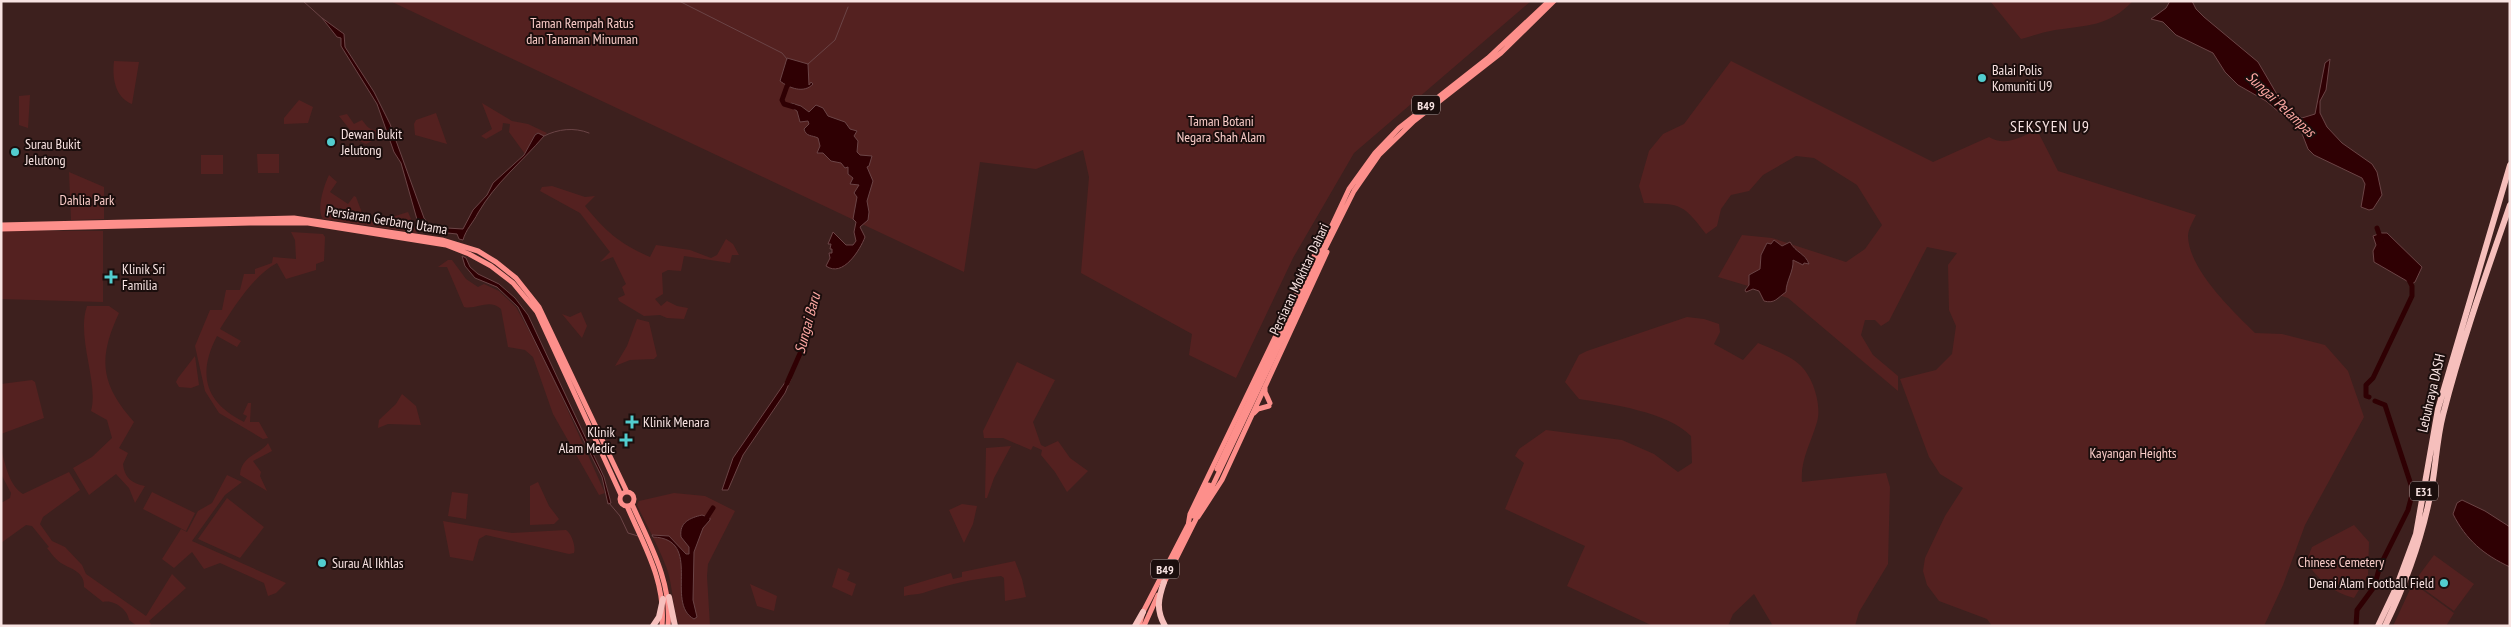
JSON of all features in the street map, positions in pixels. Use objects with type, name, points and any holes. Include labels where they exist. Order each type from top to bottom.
[{"type":"highway","name":"Lebuhraya DASH","points":[[2385,626],[2403,589],[2424,524],[2442,417],[2457,353],[2510,165]]},
{"type":"highway","name":"Lebuhraya DASH","points":[[2378,626],[2399,581],[2416,534],[2438,409],[2510,205]]},
{"type":"highway","name":"B49","points":[[1164,582],[1158,602],[1160,615],[1165,626]]},
{"type":"highway","points":[[653,626],[659,617],[666,598]]},
{"type":"highway","points":[[666,598],[675,626]]},
{"type":"highway","points":[[1134,626],[1143,612]]},
{"type":"main road","name":"Persiaran Mokhtar Dahari","points":[[1144,626],[1164,582],[1198,517],[1350,188],[1390,137],[1427,104],[1488,58],[1549,1]]},
{"type":"main road","name":"Persiaran Mokhtar Dahari","points":[[1332,229],[1368,170],[1393,140],[1414,121],[1501,53],[1554,1]]},
{"type":"main road","name":"Persiaran Gerbang Utama","points":[[1,225],[294,218],[321,220],[457,246],[490,258],[509,272],[529,292],[539,307],[627,492],[633,496],[629,505],[620,501],[621,495],[536,312],[513,283],[470,252]]},
{"type":"main road","name":"Persiaran Gerbang Utama","points":[[1,229],[300,223],[457,246]]},
{"type":"main road","points":[[1188,526],[1190,514],[1259,368],[1321,242],[1332,229]]},
{"type":"main road","points":[[1198,517],[1222,480],[1254,413],[1329,247],[1332,229]]},
{"type":"main road","points":[[1259,368],[1255,382],[1258,385],[1266,383]]},
{"type":"main road","points":[[1254,413],[1269,404],[1265,392],[1266,383]]},
{"type":"main road","name":"Persiaran Mokhtar Dahari","points":[[1139,626],[1143,612],[1211,486]]},
{"type":"main road","points":[[621,495],[627,492]]},
{"type":"main road","points":[[629,505],[645,541],[666,598],[668,626]]},
{"type":"main road","points":[[662,626],[666,598]]},
{"type":"green space","name":"Taman Botani Negara Shah Alam","points":[[390,1],[1531,1],[1354,153],[1293,258],[1236,378],[1189,355],[1192,334],[1081,273],[1089,177],[1083,150],[1036,169],[980,162],[964,272],[862,224],[868,219],[867,201],[856,221]]},
{"type":"green space","points":[[1990,1],[2133,1],[2124,10],[2106,20],[2021,39]]},
{"type":"green space","points":[[114,61],[139,62],[132,104],[126,101],[118,92],[114,80]]},
{"type":"green space","name":"Kayangan Heights","points":[[1731,61],[1933,162],[1989,137],[1995,140],[2007,141],[2037,130],[2058,171],[2196,215],[2188,236],[2190,249],[2196,262],[2213,289],[2255,333],[2282,334],[2325,345],[2348,371],[2364,417],[2305,525],[2283,585],[2264,626],[1992,626],[1987,619],[1939,601],[1927,585],[1923,571],[1925,558],[1945,516],[1963,488],[1940,474],[1929,457],[1900,379],[1936,370],[1952,354],[1956,326],[1949,310],[1948,265],[1957,253],[1927,247],[1889,321],[1881,326],[1875,320],[1865,320],[1861,335],[1873,355],[1898,376],[1898,391],[1788,298],[1718,277],[1742,235],[1772,238],[1846,262],[1865,249],[1882,225],[1857,185],[1814,158],[1796,156],[1763,175],[1749,191],[1731,195],[1721,209],[1717,226],[1706,234],[1692,217],[1681,208],[1674,205],[1644,203],[1639,186],[1649,151],[1663,134],[1684,124]]},
{"type":"green space","points":[[30,95],[28,128],[19,125],[19,96]]},
{"type":"green space","points":[[299,100],[313,107],[308,123],[284,124],[284,118]]},
{"type":"green space","points":[[482,103],[512,121],[528,124],[547,133],[544,136],[536,133],[525,154],[509,132],[510,124],[503,123],[502,130],[486,139],[481,136],[492,129]]},
{"type":"green space","points":[[436,113],[447,144],[415,135],[414,124],[416,120]]},
{"type":"green space","points":[[347,114],[354,124],[362,120],[370,129],[382,128],[384,135],[366,144],[359,141],[339,116]]},
{"type":"green space","points":[[257,154],[279,154],[279,173],[258,173]]},
{"type":"green space","points":[[201,155],[223,155],[223,174],[201,174]]},
{"type":"green space","name":"Dahlia Park","points":[[69,172],[104,187],[104,219],[71,220]]},
{"type":"green space","points":[[329,175],[337,182],[330,192],[348,204],[354,196],[356,197],[364,218],[376,222],[408,212],[417,233],[323,219],[320,210],[323,191]]},
{"type":"green space","points":[[552,186],[585,197],[595,196],[585,206],[599,223],[622,242],[650,257],[656,245],[690,250],[711,258],[717,255],[726,239],[733,244],[739,255],[732,255],[730,263],[684,256],[681,271],[668,270],[662,273],[663,294],[655,299],[661,306],[667,301],[677,306],[688,308],[684,319],[667,318],[660,315],[644,316],[619,301],[618,298],[625,295],[622,287],[626,284],[613,257],[600,262],[610,252],[580,213],[540,191],[542,187]]},
{"type":"green space","points":[[1,231],[103,231],[103,302],[1,299]]},
{"type":"green space","points":[[291,232],[323,234],[325,237],[324,261],[316,264],[316,270],[286,279],[277,263],[260,275],[245,292],[220,329],[241,341],[237,347],[217,336],[207,363],[206,375],[208,386],[213,396],[221,406],[244,422],[247,416],[243,414],[248,403],[251,403],[250,422],[259,422],[268,438],[263,439],[219,413],[205,391],[195,346],[210,310],[222,310],[226,290],[240,290],[244,274],[255,274],[255,269],[272,263],[273,257],[296,259],[295,240]]},
{"type":"green space","points":[[448,260],[452,260],[466,279],[478,287],[484,284],[499,291],[516,307],[546,362],[605,493],[599,495],[553,414],[533,357],[525,350],[508,347],[501,309],[492,304],[464,307],[447,267],[438,267]]},
{"type":"green space","points":[[87,306],[109,306],[119,313],[108,344],[106,370],[114,395],[134,422],[119,448],[128,453],[123,464],[127,476],[136,484],[145,486],[135,503],[129,488],[116,474],[89,495],[73,468],[92,457],[112,438],[107,420],[91,411],[93,400],[92,387],[84,332],[84,318]]},
{"type":"green space","points":[[581,312],[587,326],[582,338],[562,314],[570,317]]},
{"type":"green space","points":[[1687,317],[1704,319],[1719,324],[1720,332],[1714,344],[1743,360],[1758,343],[1791,358],[1805,370],[1815,392],[1818,415],[1815,430],[1804,459],[1802,482],[1886,473],[1890,487],[1888,564],[1859,612],[1855,626],[1773,626],[1754,594],[1733,614],[1728,626],[1653,626],[1567,586],[1585,546],[1505,509],[1524,463],[1515,456],[1519,449],[1546,430],[1622,440],[1654,454],[1678,472],[1692,463],[1691,436],[1681,428],[1654,415],[1638,410],[1579,399],[1565,382],[1579,355]]},
{"type":"green space","points":[[637,319],[649,322],[657,356],[654,359],[630,360],[615,366],[627,346]]},
{"type":"green space","points":[[195,356],[199,385],[191,388],[179,387],[176,382],[178,378]]},
{"type":"green space","points":[[1017,362],[1055,380],[1033,422],[1041,445],[1045,447],[1058,441],[1070,458],[1088,471],[1067,492],[1055,472],[1041,455],[1042,450],[1033,446],[1031,450],[1003,438],[984,438],[983,431]]},
{"type":"green space","points":[[32,380],[35,382],[44,418],[1,434],[1,384]]},
{"type":"green space","points":[[402,394],[416,406],[421,425],[388,424],[378,428],[379,420],[396,404]]},
{"type":"green space","points":[[268,443],[272,451],[253,461],[261,472],[260,476],[267,491],[240,475],[241,468],[247,459]]},
{"type":"green space","points":[[1011,446],[994,478],[987,498],[985,498],[986,448]]},
{"type":"green space","points":[[1,449],[11,480],[14,486],[23,494],[69,472],[80,490],[43,517],[40,524],[52,541],[65,547],[82,565],[86,574],[146,616],[172,574],[186,588],[149,621],[152,626],[137,626],[129,620],[120,606],[112,602],[103,602],[84,587],[80,574],[55,558],[47,548],[49,547],[32,526],[26,525],[1,543],[1,503],[10,498],[11,493],[1,474]]},
{"type":"green space","points":[[227,475],[242,482],[225,495],[192,541],[286,583],[276,593],[268,596],[264,583],[220,563],[204,569],[192,552],[174,568],[162,559],[181,529],[187,532],[198,511],[212,503]]},
{"type":"green space","points":[[538,482],[549,506],[559,519],[554,524],[530,525],[530,486]]},
{"type":"green space","points":[[152,492],[195,513],[186,531],[143,509]]},
{"type":"green space","points":[[452,492],[468,494],[466,519],[448,516]]},
{"type":"green space","points":[[674,493],[705,496],[735,511],[708,564],[710,626],[680,626],[667,569],[637,505],[639,501]]},
{"type":"green space","points":[[227,498],[264,527],[240,558],[198,539]]},
{"type":"green space","points":[[962,504],[977,506],[973,524],[964,543],[949,510]]},
{"type":"green space","points":[[443,521],[512,533],[566,530],[573,541],[574,553],[569,554],[486,535],[479,539],[473,561],[450,557]]},
{"type":"green space","name":"Chinese Cemetery","points":[[2354,525],[2369,542],[2368,575],[2354,598],[2333,589],[2306,562],[2312,547]]},
{"type":"green space","name":"Denai Alam Football Field","points":[[2434,555],[2474,584],[2454,611],[2414,582]]},
{"type":"green space","points":[[1015,561],[1026,597],[1005,601],[1004,578],[1001,576],[961,582],[921,594],[904,596],[904,587],[951,573],[953,579],[962,577],[962,572]]},
{"type":"green space","points":[[838,568],[850,573],[847,580],[856,584],[852,596],[832,587]]},
{"type":"green space","points":[[2413,583],[2454,613],[2446,626],[2393,626]]},
{"type":"green space","points":[[750,584],[777,596],[774,611],[757,606]]},
{"type":"water","points":[[2170,1],[2192,1],[2196,9],[2204,17],[2258,62],[2282,103],[2302,118],[2315,114],[2325,63],[2330,59],[2326,90],[2320,101],[2320,113],[2327,127],[2342,143],[2372,164],[2377,172],[2382,195],[2373,209],[2369,210],[2361,207],[2365,184],[2362,178],[2314,155],[2308,149],[2301,131],[2266,101],[2238,85],[2225,72],[2213,53],[2176,35],[2163,22],[2151,19],[2166,8]]},
{"type":"water","points":[[322,18],[344,34],[345,47],[374,92],[390,124],[424,218],[431,227],[463,229],[473,210],[487,195],[493,183],[524,155],[535,135],[538,133],[544,136],[485,202],[463,240],[459,239],[457,234],[429,231],[418,223],[401,163],[394,152],[377,104],[341,46],[341,38],[337,37]]},
{"type":"water","points":[[787,58],[808,64],[809,85],[811,82],[813,84],[805,89],[796,89],[780,81]]},
{"type":"water","points":[[791,103],[801,106],[809,112],[816,105],[823,108],[828,116],[845,122],[850,129],[857,131],[854,136],[858,141],[857,152],[860,155],[872,156],[867,167],[873,181],[867,201],[868,220],[860,227],[865,237],[850,261],[839,268],[832,269],[826,266],[830,258],[829,253],[832,253],[832,249],[830,249],[831,244],[828,244],[833,232],[846,245],[853,245],[856,241],[854,232],[856,222],[853,219],[857,197],[854,193],[859,185],[850,184],[853,178],[848,174],[848,167],[845,168],[841,163],[831,161],[823,153],[817,153],[820,146],[818,138],[806,133],[804,129],[809,124],[808,121],[800,122],[797,111],[789,106]]},
{"type":"water","points":[[2387,233],[2422,267],[2415,282],[2412,284],[2374,262],[2373,251],[2376,245],[2373,236]]},
{"type":"water","points":[[1774,240],[1782,246],[1790,242],[1805,257],[1809,264],[1804,263],[1803,265],[1793,260],[1786,292],[1776,300],[1768,302],[1764,301],[1759,291],[1753,289],[1746,292],[1745,290],[1749,285],[1749,275],[1760,269],[1761,255],[1767,243],[1771,244]]},
{"type":"water","points":[[462,256],[466,258],[470,267],[478,274],[499,284],[515,298],[528,315],[604,477],[611,503],[608,504],[602,477],[518,307],[497,287],[475,278],[465,266]]},
{"type":"water","points":[[788,378],[791,379],[785,393],[743,455],[728,490],[722,490],[733,458]]},
{"type":"water","points":[[2462,500],[2485,511],[2510,527],[2510,567],[2484,552],[2464,532],[2453,514],[2457,503]]},
{"type":"water","points":[[702,515],[710,518],[710,520],[703,528],[694,552],[693,600],[697,617],[694,619],[686,611],[682,600],[680,560],[677,548],[668,540],[653,537],[652,535],[669,536],[686,554],[689,554],[689,547],[681,537],[682,528],[690,519]]},
{"type":"waterway","points":[[303,1],[323,19]]},
{"type":"waterway","points":[[679,1],[782,53],[787,59]]},
{"type":"waterway","name":"Sungai Baru","points":[[808,64],[835,40],[848,7]]},
{"type":"waterway","name":"Sungai Baru","points":[[791,82],[787,86],[782,100],[784,104],[794,107]]},
{"type":"waterway","points":[[544,136],[566,130],[578,130],[589,133]]},
{"type":"waterway","name":"Sungai Pelampas","points":[[2377,228],[2381,240]]},
{"type":"waterway","name":"Sungai Pelampas","points":[[2369,397],[2366,396],[2366,385],[2373,378],[2412,296],[2412,286],[2408,278]]},
{"type":"waterway","name":"Sungai Baru","points":[[787,383],[802,349]]},
{"type":"waterway","name":"Sungai Pelampas","points":[[2356,626],[2357,610],[2374,587],[2380,566],[2408,510],[2413,491],[2385,405],[2375,401]]},
{"type":"waterway","points":[[609,503],[620,516],[628,533],[638,536]]},
{"type":"waterway","name":"Sungai Baru","points":[[704,522],[713,508]]},
{"type":"place","name":"Balai Polis Komuniti U9","points":[[1982,78]]},
{"type":"place","name":"Dewan Bukit Jelutong","points":[[331,142]]},
{"type":"place","name":"Surau Bukit Jelutong","points":[[15,152]]},
{"type":"place","name":"Klinik Sri Familia","points":[[111,277]]},
{"type":"place","name":"Klinik Menara","points":[[632,422]]},
{"type":"place","name":"Klinik Alam Medic","points":[[626,440]]},
{"type":"place","name":"Surau Al Ikhlas","points":[[322,563]]},
{"type":"place","name":"Denai Alam Football Field","points":[[2444,583]]},
{"type":"district","name":"SEKSYEN U9","points":[[2050,126]]},
{"type":"park label","name":"Taman Rempah Ratus dan Tanaman Minuman","points":[[582,32]]}]
